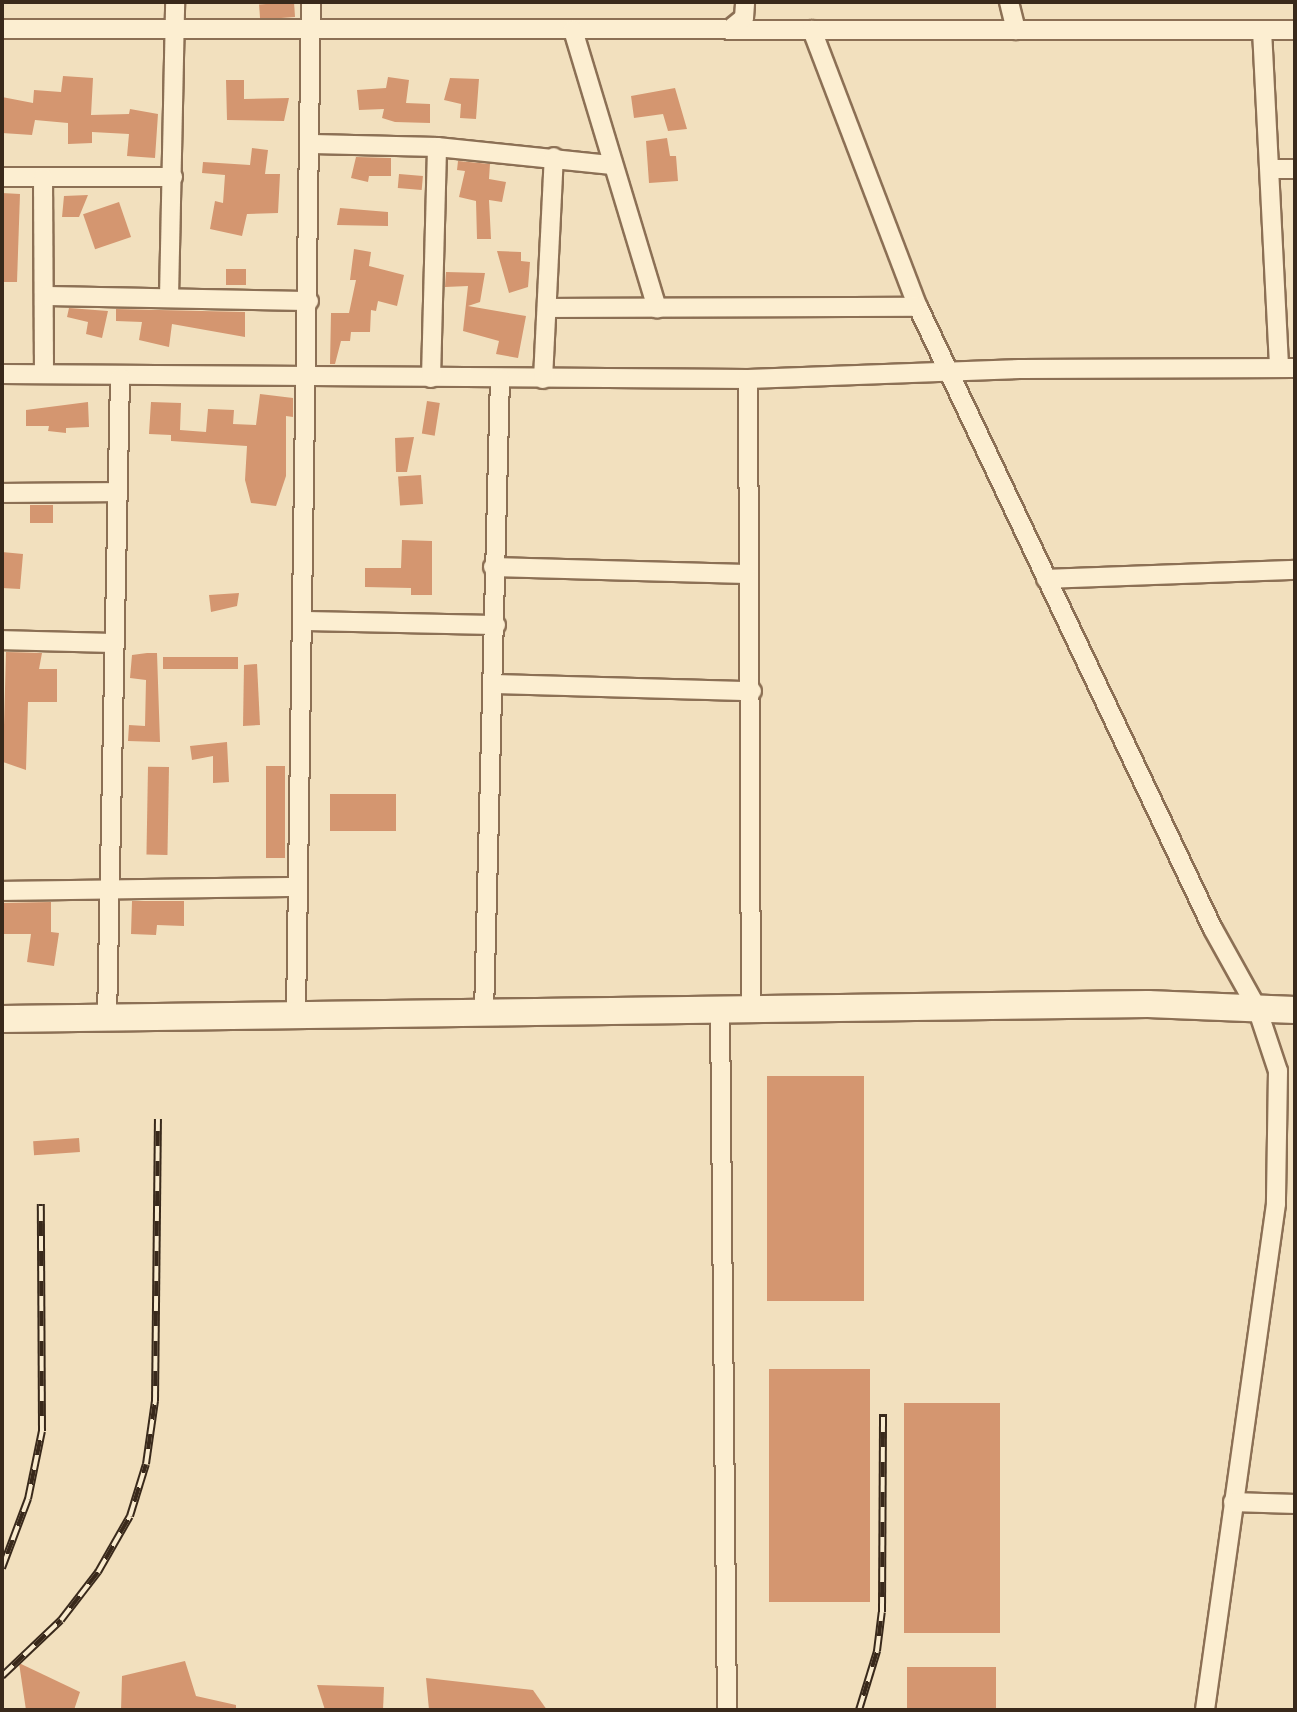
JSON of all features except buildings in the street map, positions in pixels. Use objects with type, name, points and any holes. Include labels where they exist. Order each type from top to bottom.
[{"type":"street","points":[[169,297],[175,2]]},
{"type":"street","points":[[296,1014],[313,144],[311,2]]},
{"type":"street","points":[[729,30],[744,18],[745,2]]},
{"type":"street","points":[[1009,2],[1016,30]]},
{"type":"street","points":[[2,29],[1295,30]]},
{"type":"street","points":[[573,30],[657,309]]},
{"type":"street","points":[[812,30],[918,307],[952,371],[1046,579],[1213,929],[1257,1008],[1278,1071],[1276,1204],[1205,1710]]},
{"type":"street","points":[[2,374],[308,379],[748,379],[952,371],[1287,368],[1262,30]]},
{"type":"street","points":[[313,144],[437,147],[612,165]]},
{"type":"street","points":[[431,378],[437,147]]},
{"type":"street","points":[[543,379],[554,157]]},
{"type":"street","points":[[1271,169],[1295,169]]},
{"type":"street","points":[[2,177],[173,177]]},
{"type":"street","points":[[43,178],[44,374]]},
{"type":"street","points":[[44,296],[309,301]]},
{"type":"street","points":[[548,308],[918,307]]},
{"type":"street","points":[[107,1019],[120,377]]},
{"type":"street","points":[[484,1013],[495,684],[493,567],[500,378]]},
{"type":"street","points":[[748,379],[746,574],[752,691],[751,1009]]},
{"type":"street","points":[[2,493],[118,492]]},
{"type":"street","points":[[493,567],[746,574]]},
{"type":"street","points":[[1046,579],[1295,570]]},
{"type":"street","points":[[304,621],[496,625]]},
{"type":"street","points":[[2,640],[113,643]]},
{"type":"street","points":[[495,684],[752,691]]},
{"type":"street","points":[[2,891],[298,887]]},
{"type":"street","points":[[2,1019],[1148,1004],[1295,1010]]},
{"type":"street","points":[[720,1011],[727,1710]]},
{"type":"street","points":[[1233,1502],[1295,1504]]},
{"type":"railway","points":[[2,1676],[61,1620],[98,1572],[130,1516],[146,1464],[155,1401],[158,1119]]},
{"type":"railway","points":[[2,1568],[28,1499],[42,1431],[41,1204]]},
{"type":"railway","points":[[859,1710],[877,1651],[882,1612],[883,1414]]}]
